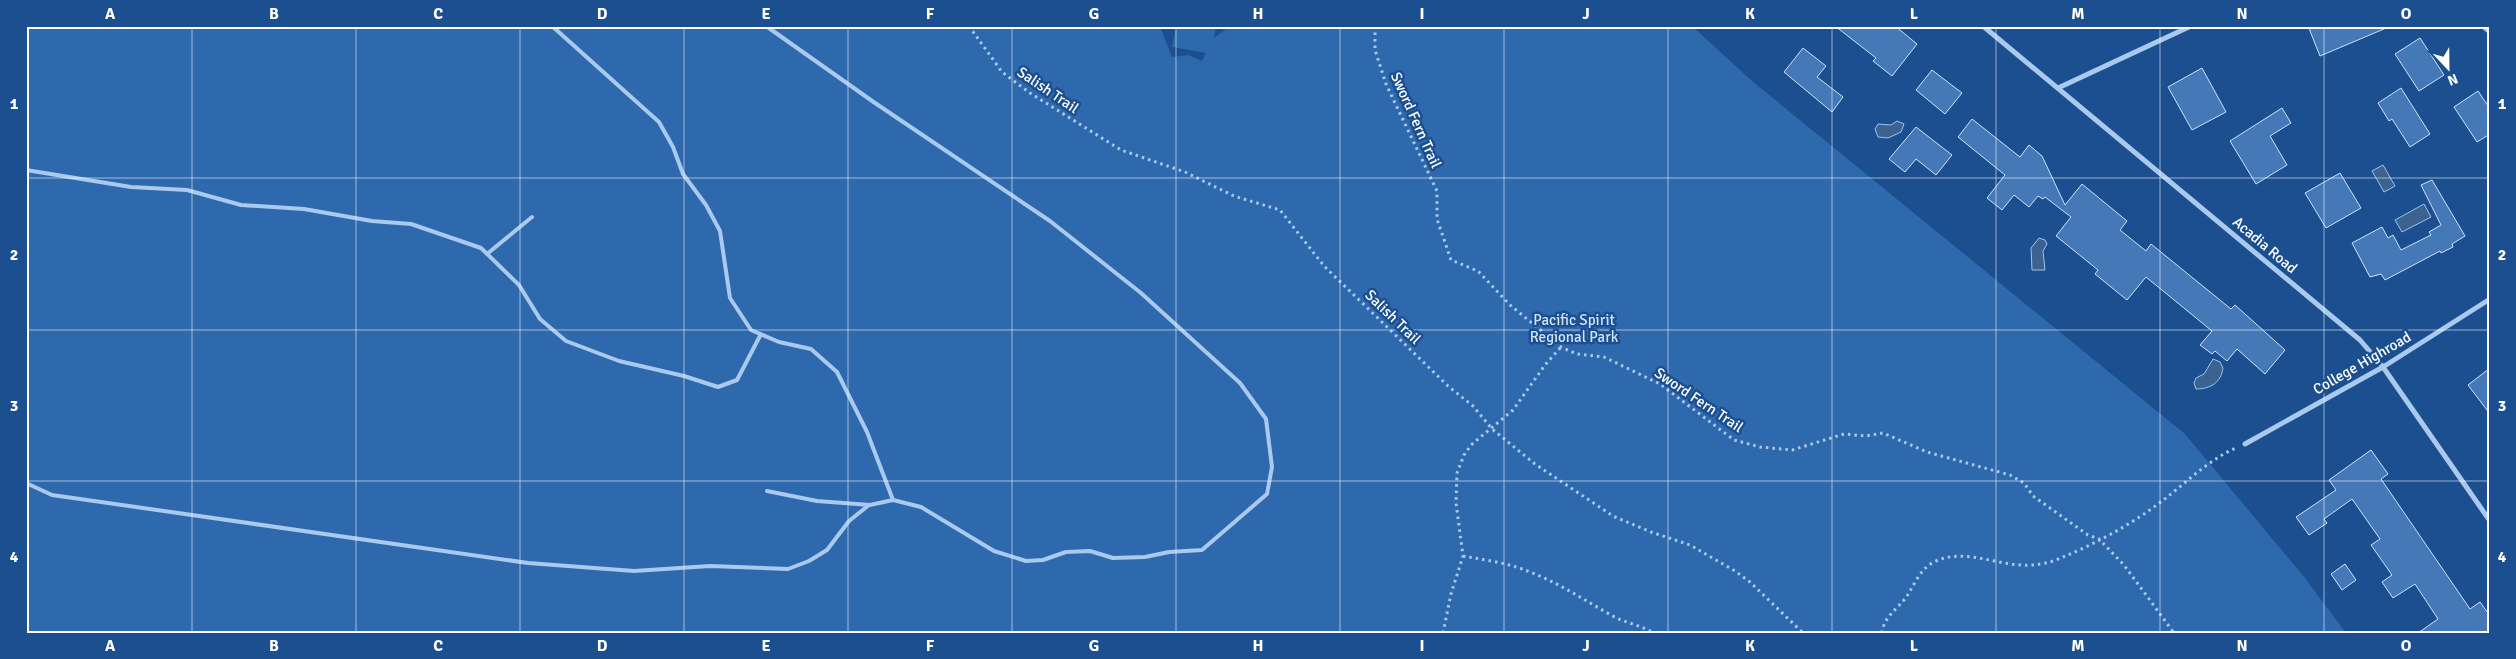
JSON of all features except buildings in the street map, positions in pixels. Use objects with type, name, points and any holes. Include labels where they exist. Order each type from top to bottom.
[{"type":"street","name":"Acadia Road","points":[[1983,26],[2360,340],[2383,367],[2490,521]]},
{"type":"street","points":[[2058,88],[2191,26]]},
{"type":"street","points":[[2483,26],[2490,32]]},
{"type":"street","name":"College Highroad","points":[[2245,444],[2383,367],[2490,299]]},
{"type":"lane","points":[[552,26],[659,122],[673,147],[683,174],[706,205],[720,231],[730,298],[751,330],[780,342],[812,349],[837,372],[867,432],[893,500]]},
{"type":"lane","points":[[766,26],[875,103],[1050,221],[1141,293],[1240,384],[1266,420],[1270,439],[1272,467],[1267,494],[1202,550],[1169,552],[1145,557],[1113,558],[1090,551],[1066,552],[1043,560],[1026,561],[994,551],[921,507],[893,500],[870,505],[817,501],[767,491]]},
{"type":"lane","points":[[26,170],[131,187],[187,190],[241,205],[304,209],[372,221],[411,224],[481,248],[519,285],[540,319],[566,341],[619,361],[684,376],[718,387],[737,380],[761,334]]},
{"type":"lane","points":[[487,254],[532,217]]},
{"type":"lane","points":[[26,483],[52,495],[528,563],[634,571],[710,566],[788,569],[809,561],[827,550],[849,521],[870,505]]},
{"type":"path","name":"Salish Trail","points":[[969,26],[1002,72],[1030,93],[1121,150],[1185,172],[1234,196],[1280,210],[1324,266],[1448,386],[1473,406],[1492,429],[1536,464],[1613,516],[1651,532],[1690,545],[1735,571],[1750,582],[1802,633]]},
{"type":"path","name":"Sword Fern Trail","points":[[1375,26],[1375,50],[1386,84],[1437,191],[1437,219],[1452,260],[1478,271],[1510,305],[1562,347],[1577,354],[1604,357],[1660,384],[1734,440],[1760,447],[1792,450],[1844,434],[1866,436],[1883,433],[1927,452],[2010,476],[2024,483],[2033,496],[2088,535],[2099,539],[2130,572],[2174,633]]},
{"type":"path","points":[[1443,633],[1451,594],[1463,556],[1456,503],[1457,473],[1464,455],[1471,445],[1513,410],[1545,365],[1562,347]]},
{"type":"path","points":[[1882,633],[1887,616],[1901,605],[1920,575],[1932,564],[1959,556],[1978,557],[2021,565],[2042,564],[2062,557],[2134,521],[2226,453],[2245,444]]},
{"type":"path","points":[[1463,556],[1530,572],[1562,587],[1624,622],[1640,625],[1653,633]]},
{"type":"green space","name":"Pacific Spirit Regional Park","points":[[26,26],[1153,26],[1161,29],[1172,57],[1189,55],[1202,61],[1206,53],[1172,47],[1176,26],[1216,26],[1214,38],[1230,26],[1692,26],[1752,81],[2185,434],[2304,577],[2346,633],[26,633]]},
{"type":"shaded area","points":[[1897,121],[1904,124],[1901,132],[1888,138],[1878,137],[1875,129],[1878,124],[1891,125]]},
{"type":"shaded area","points":[[2383,165],[2395,186],[2384,192],[2372,171]]},
{"type":"shaded area","points":[[2424,204],[2431,217],[2402,232],[2395,220]]},
{"type":"shaded area","points":[[2039,238],[2045,240],[2047,244],[2043,251],[2045,270],[2032,270],[2031,248]]},
{"type":"shaded area","points":[[2213,359],[2220,362],[2223,368],[2220,378],[2206,388],[2196,389],[2194,383],[2196,378],[2204,374]]}]
